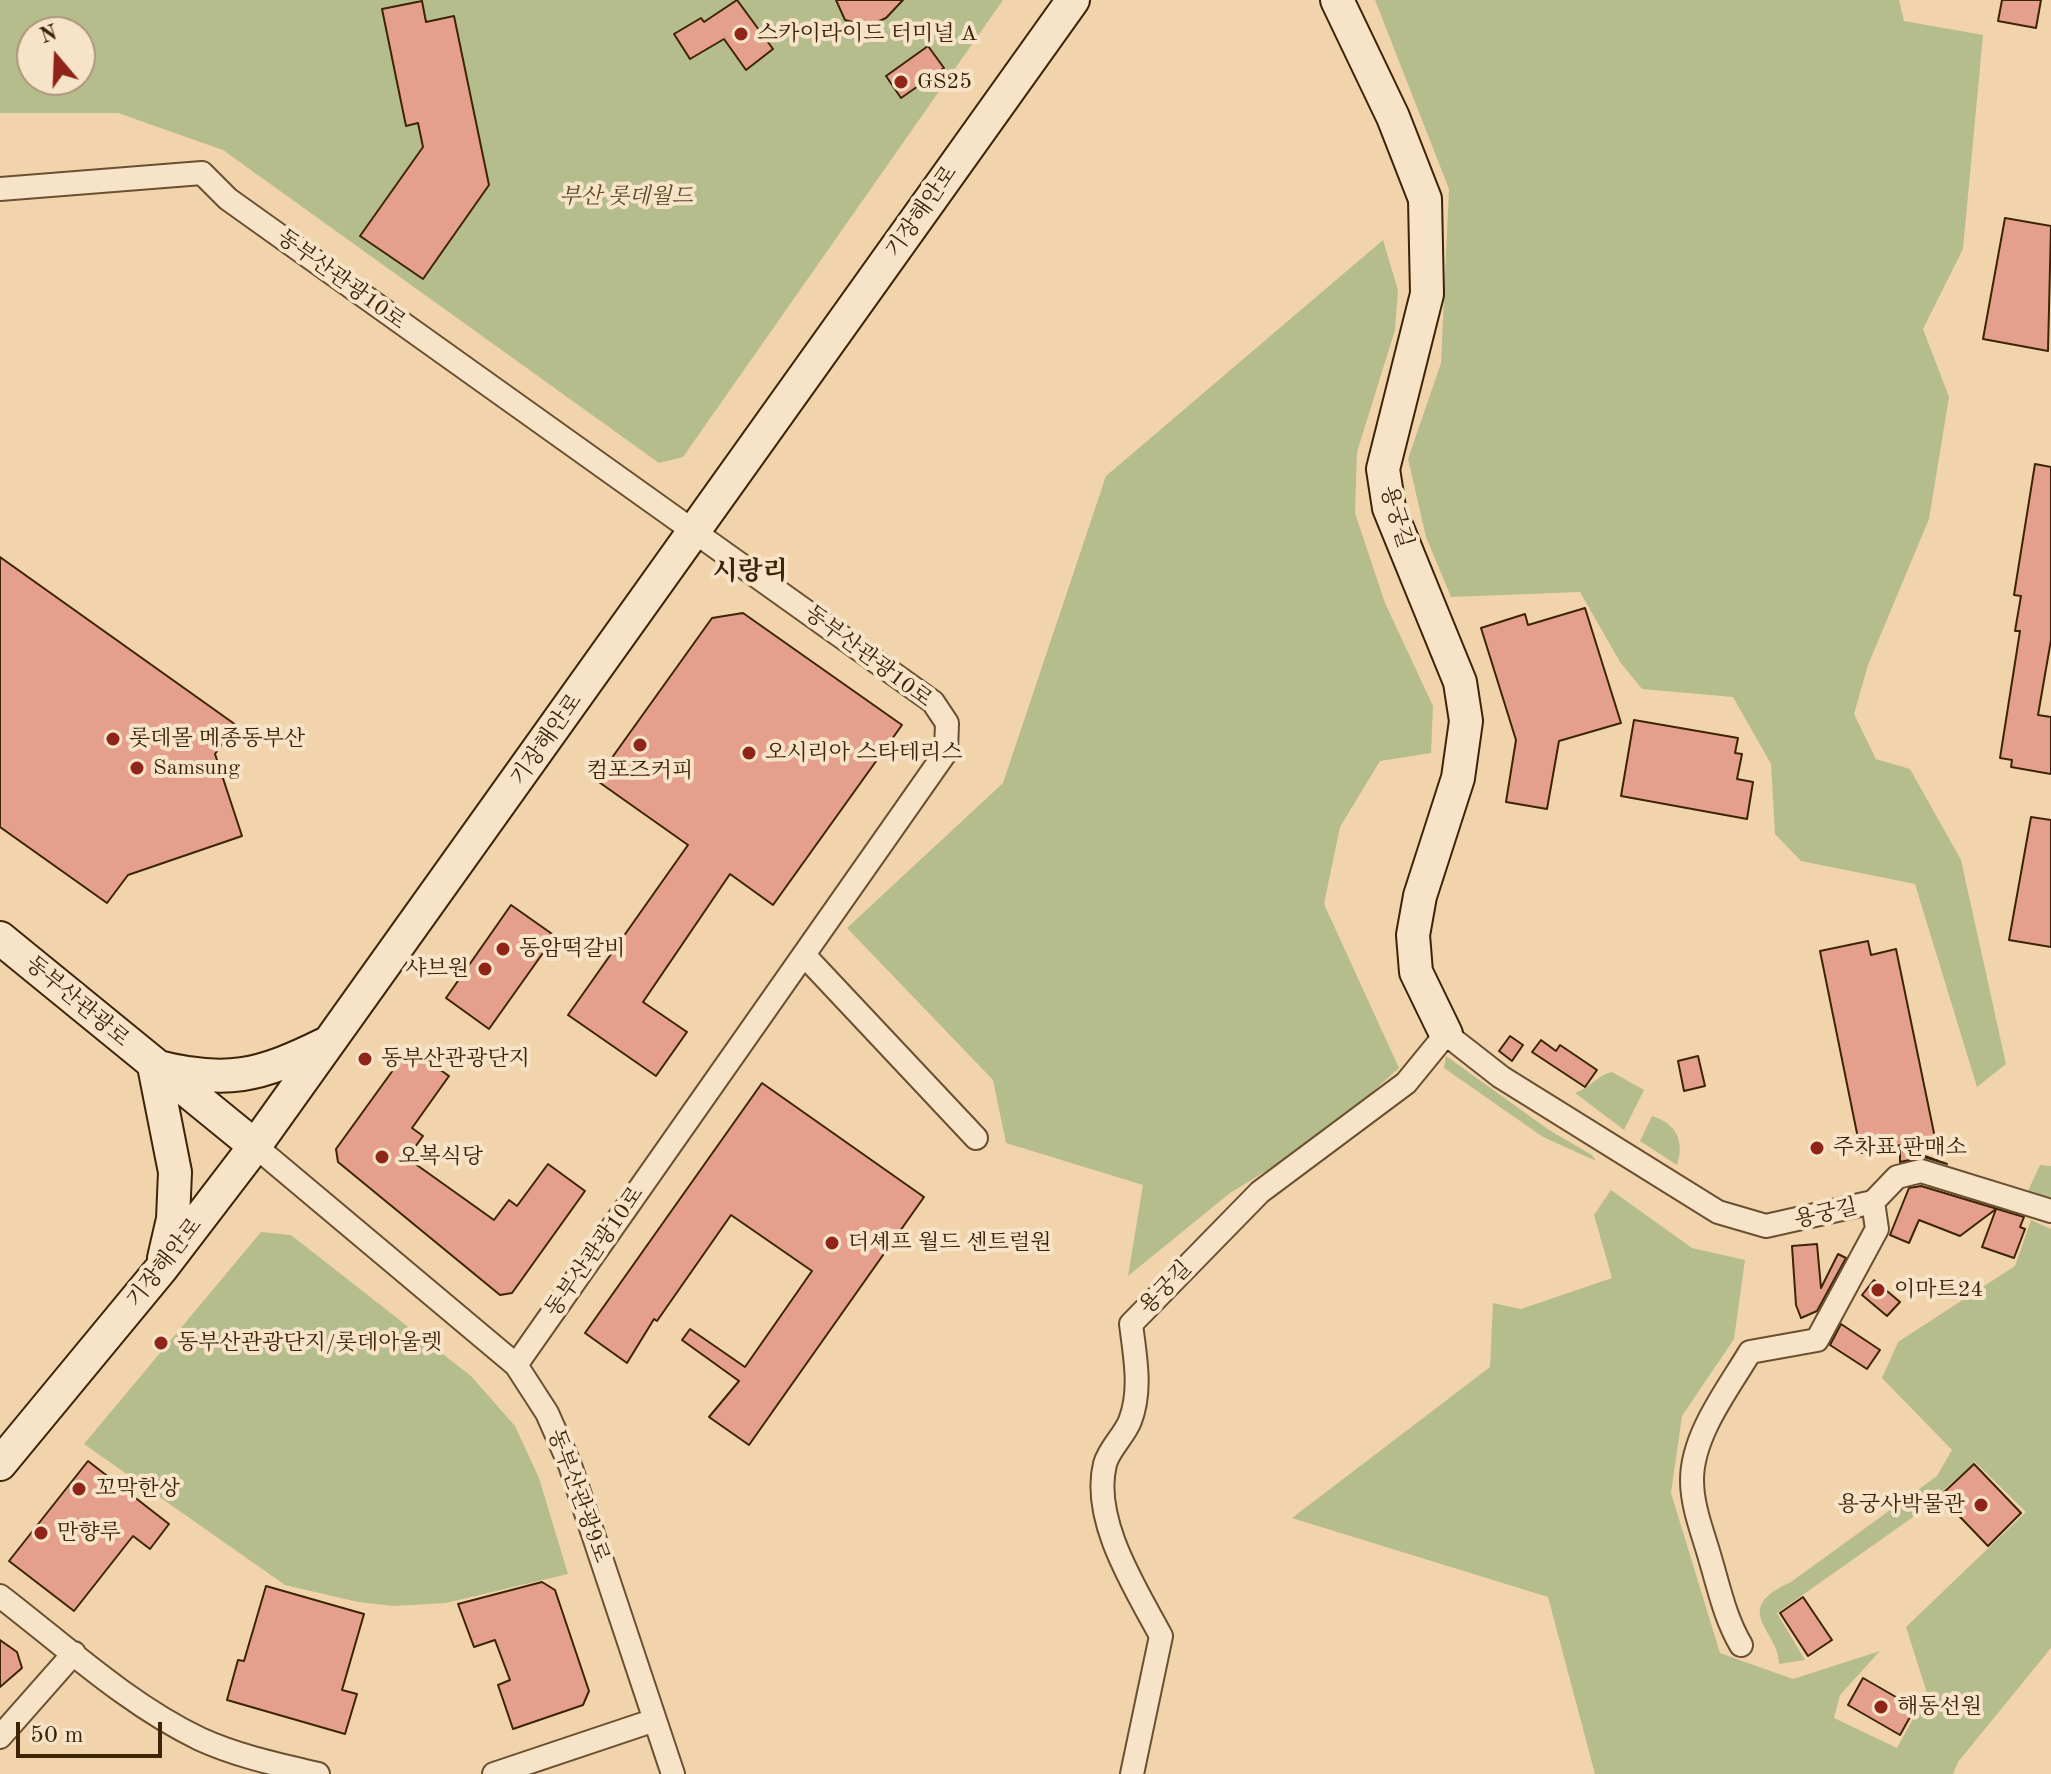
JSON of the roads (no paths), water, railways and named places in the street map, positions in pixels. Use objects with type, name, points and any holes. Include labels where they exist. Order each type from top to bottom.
[{"type":"main road","name":"기장해안로","points":[[0,1464],[161,1269],[255,1146],[1073,0]]},
{"type":"main road","name":"용궁길","points":[[1337,0],[1368,61],[1425,199],[1427,294],[1383,469],[1389,508],[1460,682],[1466,721],[1458,778],[1420,896],[1413,935],[1416,972],[1446,1034]]},
{"type":"main road","name":"동부산관광로","points":[[0,938],[255,1146]]},
{"type":"main road","name":"동부산관광로","points":[[154,1066],[195,1077],[240,1076],[287,1063],[327,1043]]},
{"type":"main road","points":[[154,1066],[175,1172],[173,1219],[161,1269]]},
{"type":"street","name":"동부산관광10로","points":[[0,189],[202,173],[228,199],[933,702],[947,723],[946,752],[516,1365]]},
{"type":"street","points":[[804,955],[976,1138]]},
{"type":"street","name":"용궁길","points":[[1132,1774],[1161,1636],[1116,1550],[1104,1497],[1105,1463],[1130,1422],[1138,1389],[1131,1324],[1260,1192],[1406,1083],[1446,1034],[1501,1077],[1718,1212],[1766,1226],[1873,1202],[1897,1177],[1921,1171],[2051,1211]]},
{"type":"street","name":"동부산관광9로","points":[[255,1146],[516,1365],[547,1413],[570,1465],[673,1774]]},
{"type":"street","points":[[1741,1645],[1728,1624],[1696,1509],[1692,1479],[1698,1449],[1711,1418],[1750,1352],[1817,1340],[1877,1229],[1873,1202]]},
{"type":"street","points":[[0,1596],[155,1715],[203,1740],[260,1760],[318,1774]]},
{"type":"street","points":[[0,1737],[74,1653]]},
{"type":"street","points":[[494,1774],[655,1720]]},
{"type":"place","name":"스카이라이드 터미널 A","points":[[741,34]]},
{"type":"place","name":"GS25","points":[[901,82]]},
{"type":"place","name":"롯데몰 메종동부산","points":[[113,739]]},
{"type":"place","name":"컴포즈커피","points":[[640,745]]},
{"type":"place","name":"오시리아 스타테리스","points":[[749,753]]},
{"type":"place","name":"Samsung","points":[[137,768]]},
{"type":"place","name":"동암떡갈비","points":[[503,949]]},
{"type":"place","name":"샤브원","points":[[485,969]]},
{"type":"place","name":"동부산관광단지","points":[[365,1059]]},
{"type":"place","name":"주차표 판매소","points":[[1817,1148]]},
{"type":"place","name":"오복식당","points":[[382,1157]]},
{"type":"place","name":"더셰프 월드 센트럴원","points":[[832,1243]]},
{"type":"place","name":"이마트24","points":[[1878,1290]]},
{"type":"place","name":"동부산관광단지/롯데아울렛","points":[[161,1343]]},
{"type":"place","name":"꼬막한상","points":[[79,1489]]},
{"type":"place","name":"용궁사박물관","points":[[1981,1505]]},
{"type":"place","name":"만향루","points":[[41,1533]]},
{"type":"place","name":"해동선원","points":[[1881,1707]]},
{"type":"district","name":"시랑리","points":[[750,572]]},
{"type":"park label","name":"부산 롯데월드","points":[[626,197]]}]
